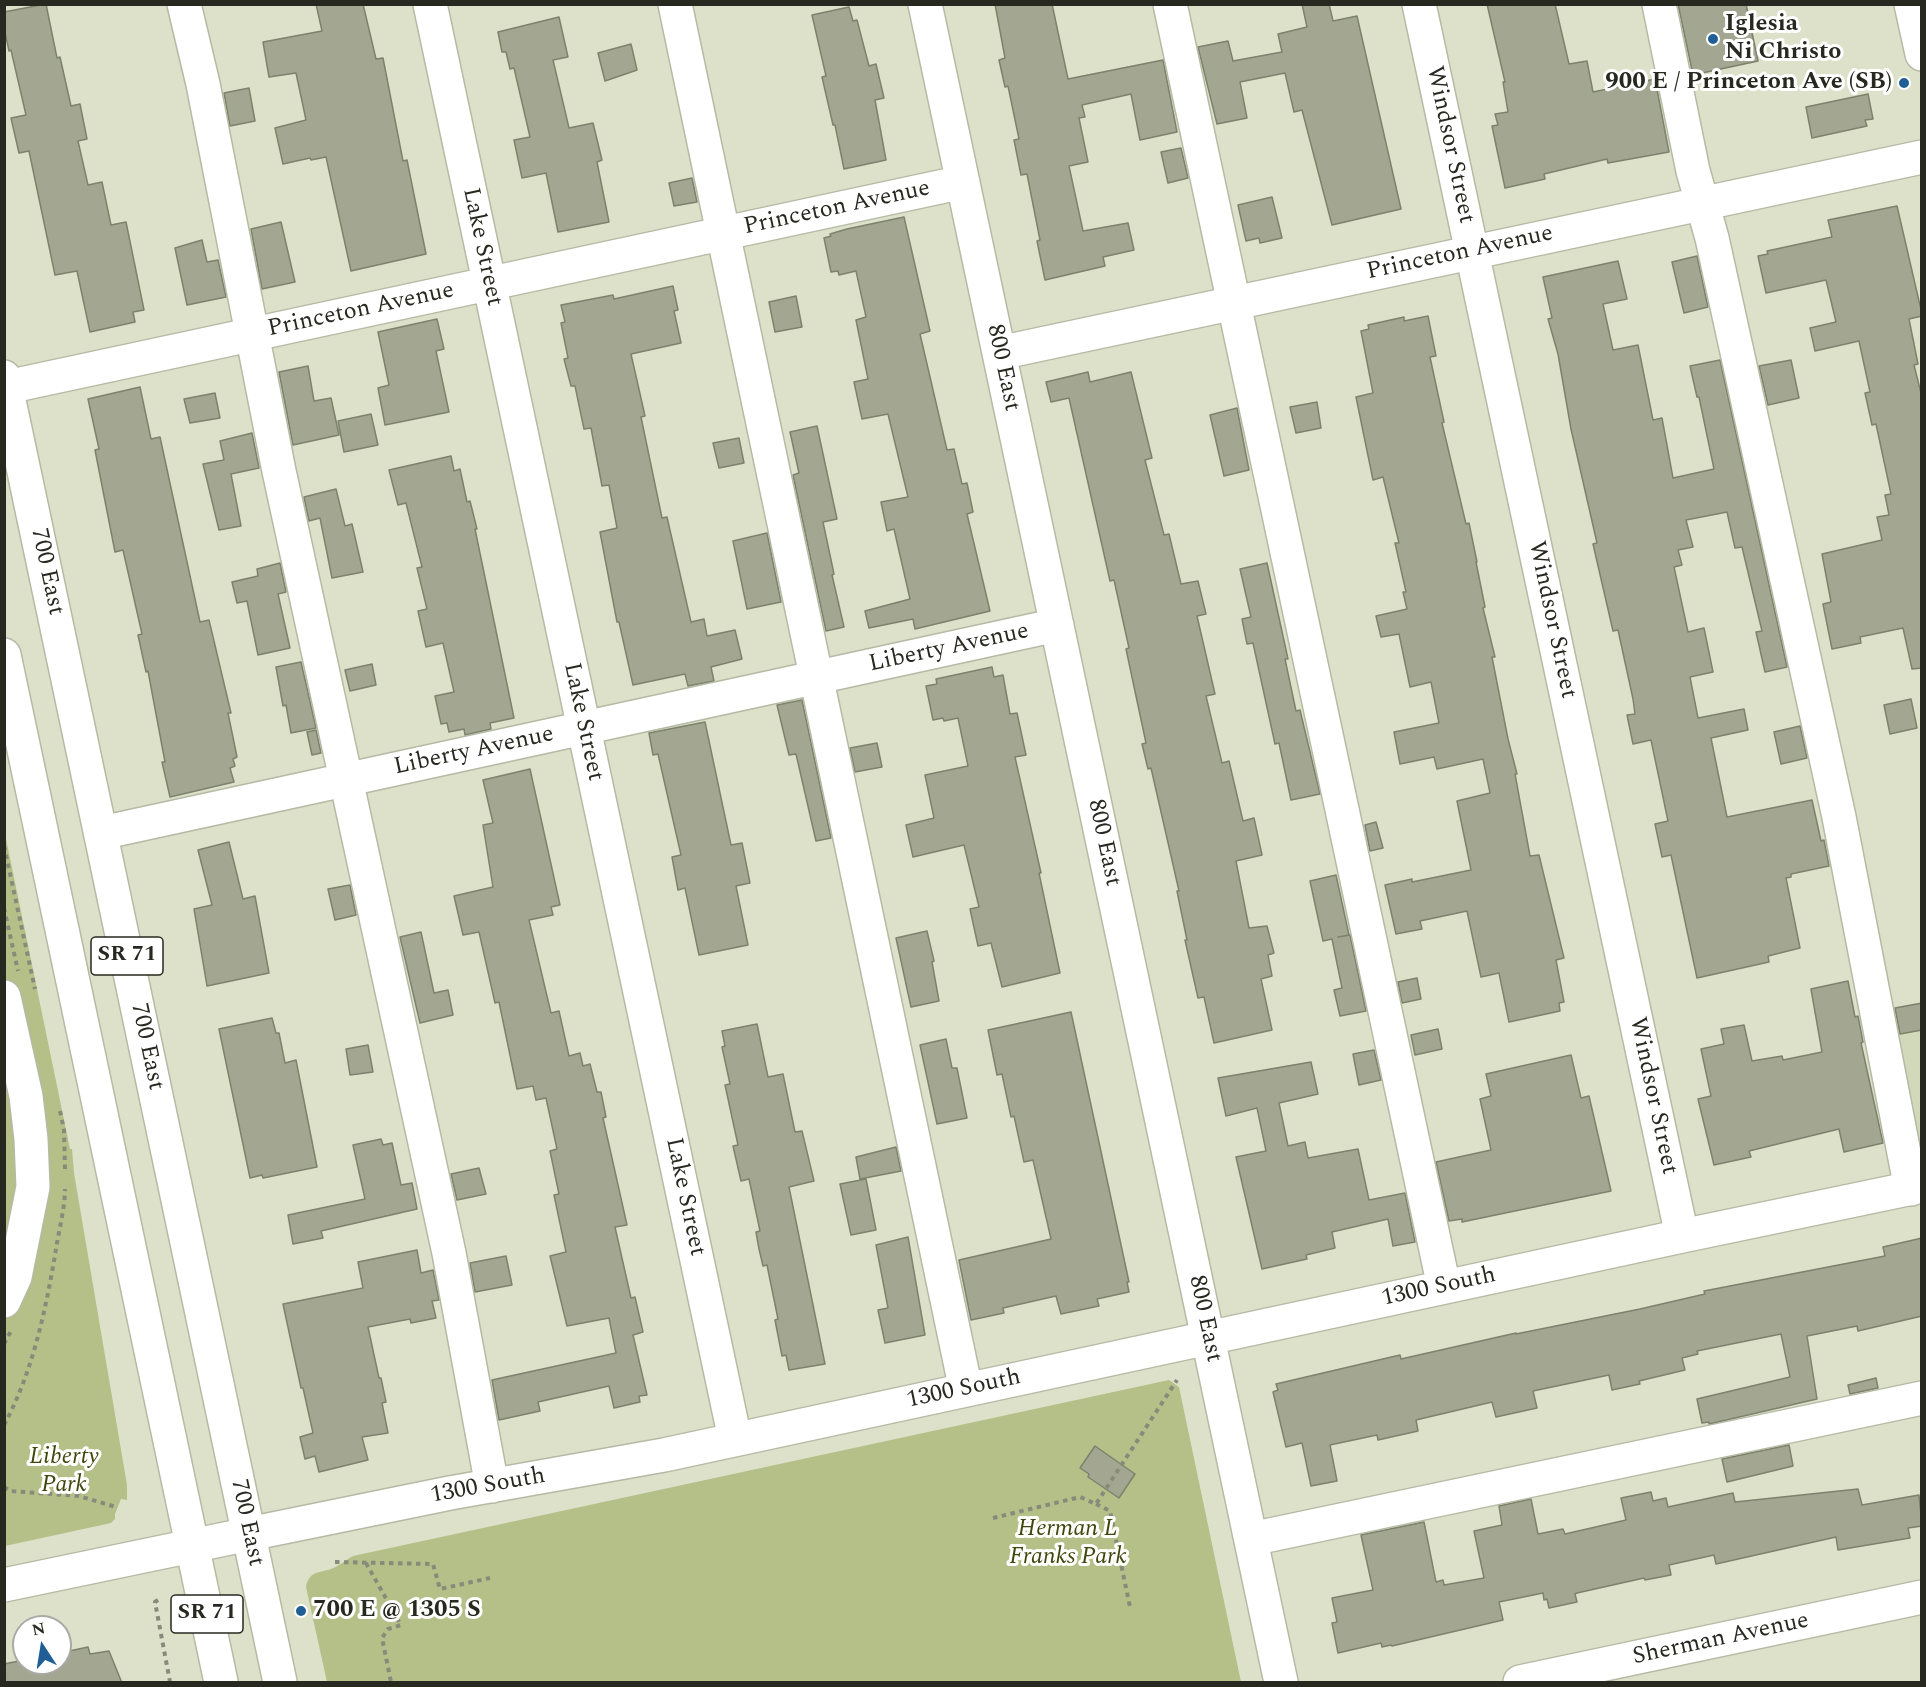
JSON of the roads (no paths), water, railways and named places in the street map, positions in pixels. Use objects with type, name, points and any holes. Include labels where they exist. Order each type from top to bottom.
[{"type":"street","points":[[184,4],[203,84],[279,471],[448,1253],[492,1486]]},
{"type":"street","name":"Lake Street","points":[[430,4],[735,1440]]},
{"type":"street","points":[[675,4],[966,1390]]},
{"type":"street","name":"800 East","points":[[925,4],[1281,1683]]},
{"type":"street","points":[[1170,4],[1444,1287]]},
{"type":"street","name":"Windsor Street","points":[[1419,4],[1682,1236]]},
{"type":"street","points":[[1659,4],[1701,203],[1714,249],[1839,817],[1916,1188]]},
{"type":"street","points":[[1911,4],[1922,54]]},
{"type":"street","name":"Princeton Avenue","points":[[999,353],[1922,157]]},
{"type":"street","name":"Princeton Avenue","points":[[5,384],[252,335],[963,182]]},
{"type":"street","name":"700 East","points":[[5,384],[280,1683]]},
{"type":"street","name":"Liberty Avenue","points":[[101,833],[1057,625]]},
{"type":"street","name":"SR 71","points":[[4,655],[221,1683]]},
{"type":"street","points":[[4,997],[26,1096],[33,1187],[15,1277],[4,1301]]},
{"type":"street","name":"1300 South","points":[[4,1586],[249,1534],[664,1455],[1682,1236],[1916,1188]]},
{"type":"street","points":[[1251,1539],[1922,1398]]},
{"type":"street","name":"Sherman Avenue","points":[[1520,1683],[1922,1597]]},
{"type":"place","name":"Iglesia Ni Christo","points":[[1713,39]]},
{"type":"place","name":"900 E / Princeton Ave (SB)","points":[[1904,83]]},
{"type":"place","name":"700 E @ 1305 S","points":[[301,1611]]},
{"type":"park label","name":"Liberty Park","points":[[64,1472]]},
{"type":"park label","name":"Herman L Franks Park","points":[[1068,1544]]}]
